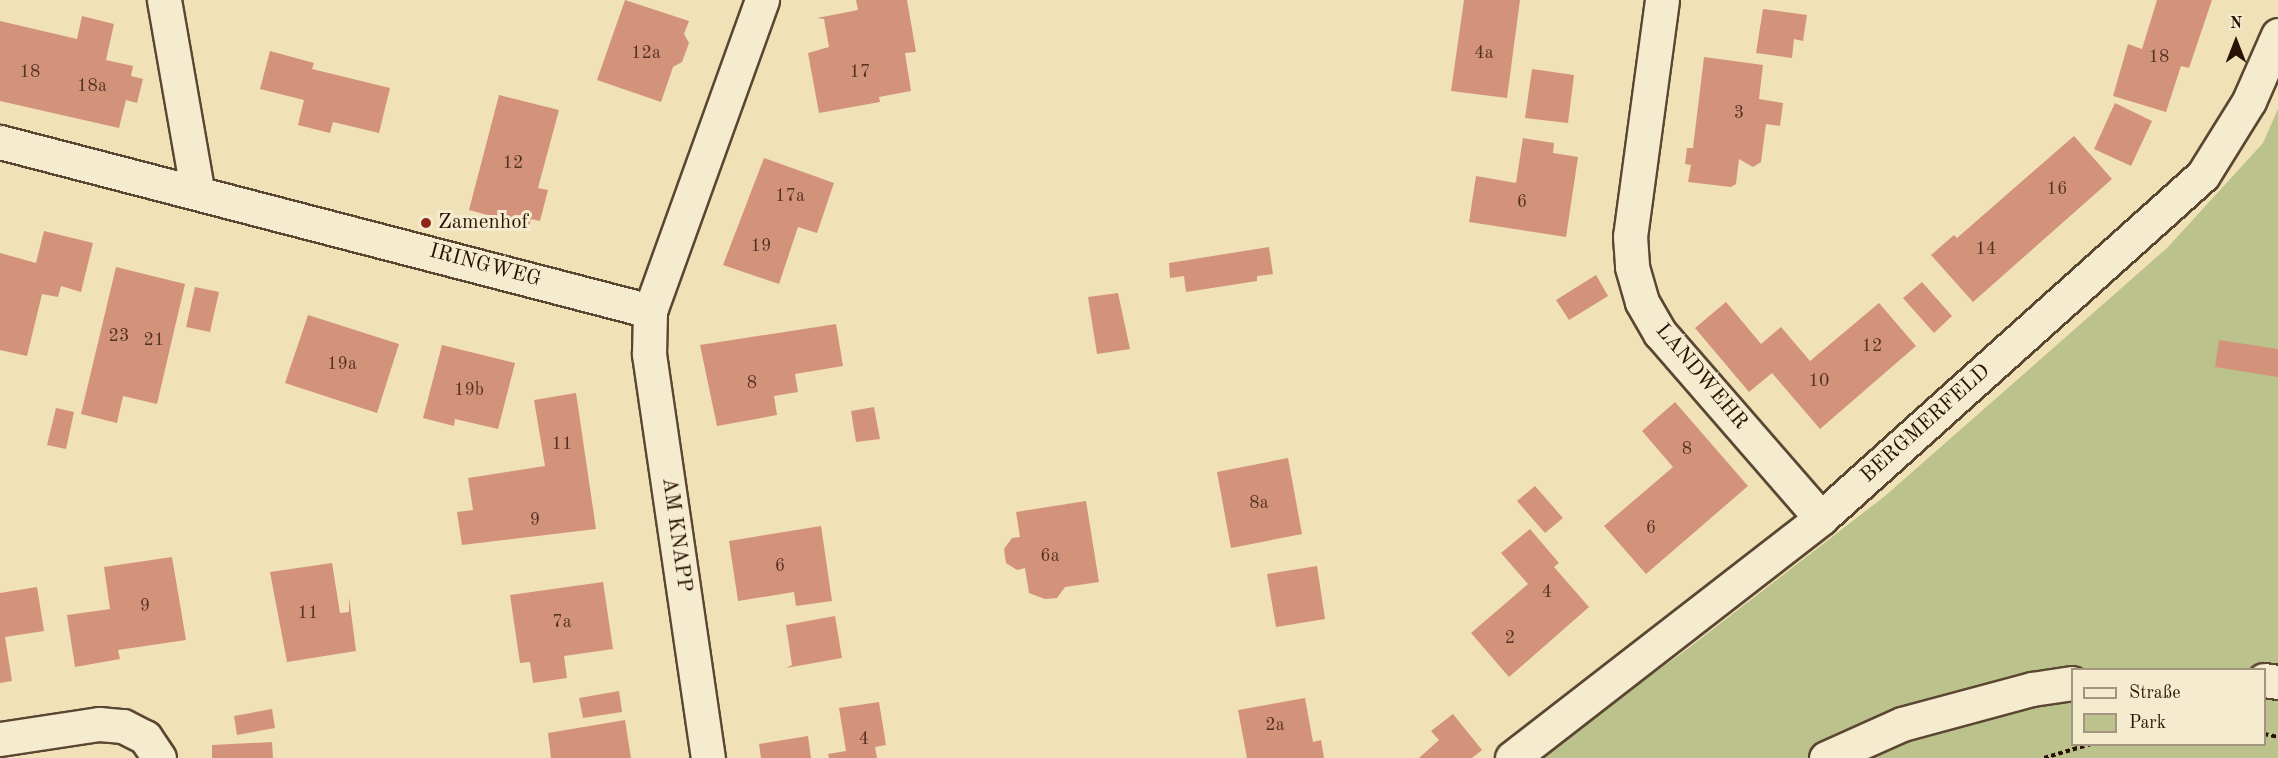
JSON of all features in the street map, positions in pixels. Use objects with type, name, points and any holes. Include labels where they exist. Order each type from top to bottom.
[{"type":"street","points":[[164,0],[197,190]]},
{"type":"street","points":[[650,311],[762,0]]},
{"type":"street","name":"LANDWEHR","points":[[1662,0],[1630,236],[1632,267],[1642,302],[1660,333],[1821,518]]},
{"type":"street","name":"BERGMERFELD","points":[[1512,758],[1821,518],[2203,175],[2249,101],[2278,35]]},
{"type":"street","name":"IRINGWEG","points":[[0,142],[197,190],[650,311]]},
{"type":"street","name":"AM KNAPP","points":[[650,311],[649,354],[708,758]]},
{"type":"street","points":[[1826,758],[1902,724],[2031,689],[2071,683]]},
{"type":"street","points":[[0,739],[99,724],[123,726],[145,737],[159,758]]},
{"type":"path","points":[[2044,758],[2084,746]]},
{"type":"green space","points":[[2278,109],[2278,758],[1532,758],[1682,653],[1885,496],[2167,248],[2263,143]]},
{"type":"building","points":[[625,0],[689,21],[684,34],[689,43],[682,62],[673,67],[661,102],[597,80]]},
{"type":"building","points":[[856,0],[907,0],[916,52],[905,53],[911,91],[879,97],[880,102],[819,113],[808,53],[829,47],[824,19],[817,18],[858,10]]},
{"type":"building","points":[[1464,0],[1520,0],[1507,98],[1451,91]]},
{"type":"building","points":[[2157,0],[2212,0],[2189,68],[2181,66],[2166,112],[2113,96],[2128,44],[2142,49]]},
{"type":"building","points":[[1763,9],[1807,15],[1803,41],[1794,39],[1792,58],[1756,53]]},
{"type":"building","points":[[82,16],[114,24],[106,60],[133,66],[131,76],[143,79],[137,103],[126,100],[119,128],[0,101],[0,21],[77,39]]},
{"type":"building","points":[[270,51],[314,63],[312,69],[390,88],[379,133],[333,122],[330,133],[298,125],[304,100],[260,89]]},
{"type":"building","points":[[1704,57],[1763,65],[1759,99],[1783,103],[1780,126],[1766,124],[1761,162],[1753,167],[1739,159],[1736,184],[1731,187],[1688,182],[1691,165],[1685,164],[1687,148],[1693,148]]},
{"type":"building","points":[[1532,69],[1574,75],[1568,123],[1525,118]]},
{"type":"building","points":[[499,95],[559,110],[538,188],[548,190],[540,221],[531,219],[529,226],[469,210]]},
{"type":"building","points":[[2115,103],[2152,121],[2131,166],[2094,149]]},
{"type":"building","points":[[2074,136],[2112,179],[1973,302],[1931,255],[1954,235],[1957,238]]},
{"type":"building","points":[[1523,138],[1554,143],[1553,153],[1578,157],[1566,237],[1469,222],[1476,176],[1516,183]]},
{"type":"building","points":[[764,158],[834,183],[817,233],[798,227],[779,284],[723,265]]},
{"type":"building","points":[[44,231],[93,243],[81,292],[61,286],[58,297],[42,294],[27,356],[0,350],[0,253],[36,263]]},
{"type":"building","points":[[1269,247],[1273,274],[1257,276],[1257,281],[1186,292],[1184,276],[1170,278],[1169,263]]},
{"type":"building","points":[[116,267],[185,284],[157,404],[123,396],[117,423],[81,414]]},
{"type":"building","points":[[1596,275],[1608,296],[1569,320],[1556,300]]},
{"type":"building","points":[[1922,282],[1952,316],[1934,333],[1903,298]]},
{"type":"building","points":[[195,287],[219,292],[210,332],[186,327]]},
{"type":"building","points":[[1118,293],[1130,349],[1097,354],[1088,297]]},
{"type":"building","points":[[1726,302],[1761,344],[1781,327],[1810,361],[1879,303],[1916,346],[1820,429],[1772,373],[1749,392],[1695,328]]},
{"type":"building","points":[[308,315],[399,344],[377,413],[285,383]]},
{"type":"building","points":[[836,324],[843,366],[795,374],[798,392],[774,396],[777,415],[717,426],[700,345]]},
{"type":"building","points":[[2219,340],[2278,349],[2278,377],[2215,367]]},
{"type":"building","points":[[442,345],[515,363],[498,429],[455,419],[454,426],[423,418]]},
{"type":"building","points":[[576,393],[596,529],[462,545],[457,512],[473,510],[468,478],[545,466],[534,400]]},
{"type":"building","points":[[1675,402],[1748,486],[1646,574],[1604,526],[1673,467],[1642,431]]},
{"type":"building","points":[[874,407],[880,439],[856,442],[851,411]]},
{"type":"building","points":[[56,408],[74,412],[66,449],[47,445]]},
{"type":"building","points":[[1288,458],[1302,534],[1231,548],[1217,472]]},
{"type":"building","points":[[1535,486],[1563,518],[1545,533],[1517,501]]},
{"type":"building","points":[[1086,501],[1099,582],[1065,587],[1057,598],[1045,599],[1029,593],[1025,568],[1017,570],[1006,563],[1004,549],[1012,538],[1020,537],[1016,512]]},
{"type":"building","points":[[821,526],[832,601],[796,606],[794,592],[738,601],[729,541]]},
{"type":"building","points":[[1530,529],[1559,563],[1554,567],[1589,607],[1509,677],[1471,633],[1528,584],[1501,553]]},
{"type":"building","points":[[172,557],[186,640],[118,650],[120,659],[75,667],[67,615],[110,609],[104,567]]},
{"type":"building","points":[[332,563],[340,613],[349,612],[349,597],[356,651],[287,662],[270,572]]},
{"type":"building","points":[[1317,566],[1325,619],[1276,627],[1267,574]]},
{"type":"building","points":[[603,582],[613,649],[564,656],[567,678],[533,683],[530,662],[520,663],[510,595]]},
{"type":"building","points":[[37,587],[44,631],[5,637],[12,681],[0,683],[0,593]]},
{"type":"building","points":[[835,616],[842,658],[786,668],[792,665],[786,625]]},
{"type":"building","points":[[619,691],[622,712],[583,718],[579,698]]},
{"type":"building","points":[[1305,698],[1313,742],[1321,740],[1324,758],[1247,758],[1238,710]]},
{"type":"building","points":[[879,702],[886,745],[875,747],[877,758],[829,758],[828,754],[846,751],[839,708]]},
{"type":"building","points":[[272,709],[275,728],[237,735],[234,716]]},
{"type":"building","points":[[1453,714],[1482,750],[1472,758],[1419,758],[1439,740],[1431,731]]},
{"type":"building","points":[[625,720],[631,758],[551,758],[548,733]]},
{"type":"building","points":[[808,736],[811,758],[761,758],[759,744]]},
{"type":"building","points":[[272,742],[273,758],[212,758],[212,745]]},
{"type":"place","name":"Zamenhof","points":[[426,223]]}]
